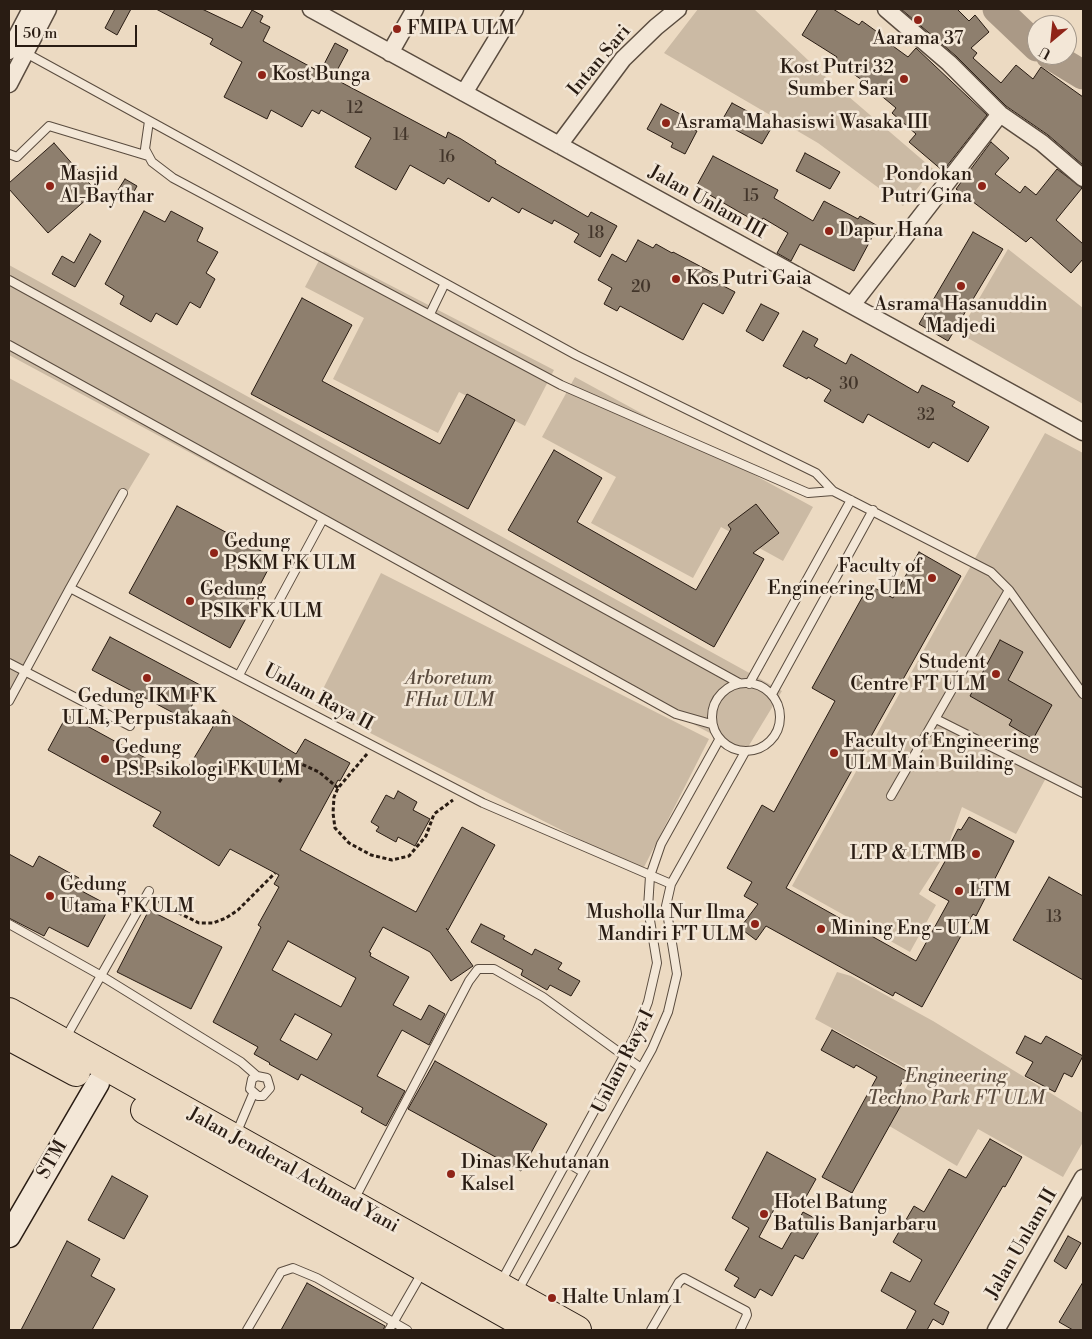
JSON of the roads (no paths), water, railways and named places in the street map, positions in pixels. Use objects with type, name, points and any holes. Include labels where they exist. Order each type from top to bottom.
[{"type":"highway","name":"Jalan Jenderal Achmad Yani","points":[[9,1012],[577,1330]]},
{"type":"highway","name":"Jalan Jenderal Achmad Yani","points":[[9,1036],[98,1084],[535,1330]]},
{"type":"street","points":[[15,50],[48,9]]},
{"type":"street","name":"Jalan Unlam III","points":[[311,9],[1083,432]]},
{"type":"street","points":[[390,53],[415,9]]},
{"type":"street","points":[[464,94],[515,9]]},
{"type":"street","name":"Intan Sari","points":[[559,145],[623,59],[656,26],[678,9]]},
{"type":"street","points":[[886,9],[949,63],[1000,114],[1042,143],[1083,178]]},
{"type":"street","points":[[9,84],[15,50],[29,10]]},
{"type":"street","points":[[852,305],[1000,114]]},
{"type":"street","name":"STM","points":[[9,1236],[98,1084]]},
{"type":"street","name":"Jalan Unlam II","points":[[996,1330],[1083,1178]]},
{"type":"lane","points":[[15,50],[149,121],[576,355],[816,473],[833,491],[991,572],[1009,590],[1083,694]]},
{"type":"lane","points":[[149,121],[145,136],[145,149],[152,162],[173,178],[562,386],[808,494],[833,491]]},
{"type":"lane","points":[[9,154],[17,157],[49,126],[148,156]]},
{"type":"lane","points":[[9,280],[739,683],[757,684],[772,694],[780,711],[779,729],[769,744],[753,752],[745,752],[719,740],[711,724],[712,706],[722,691],[739,683]]},
{"type":"lane","points":[[430,314],[445,283]]},
{"type":"lane","points":[[9,345],[676,714],[711,724]]},
{"type":"lane","points":[[9,701],[123,493]]},
{"type":"lane","points":[[749,684],[851,500]]},
{"type":"lane","points":[[772,694],[873,510]]},
{"type":"lane","points":[[239,676],[323,519]]},
{"type":"lane","name":"Unlam Raya II","points":[[70,588],[464,792],[671,884]]},
{"type":"lane","points":[[891,796],[1009,590]]},
{"type":"lane","points":[[9,663],[130,726]]},
{"type":"lane","points":[[936,719],[1083,792]]},
{"type":"lane","name":"Unlam Raya I","points":[[507,1291],[566,1162],[625,1056],[648,1002],[657,963],[648,908],[650,876],[662,844],[719,740]]},
{"type":"lane","name":"Unlam Raya I","points":[[507,1291],[583,1172],[641,1068],[668,1012],[677,974],[666,906],[671,884],[745,752]]},
{"type":"lane","points":[[63,1043],[147,893]]},
{"type":"lane","points":[[9,924],[100,975],[241,1062],[256,1076],[267,1078],[270,1088],[263,1096],[253,1094]]},
{"type":"lane","points":[[352,1204],[469,981],[478,969],[494,969],[543,997],[641,1068]]},
{"type":"lane","points":[[234,1138],[253,1094],[250,1084],[256,1076]]},
{"type":"lane","points":[[566,1162],[583,1172]]},
{"type":"lane","points":[[246,1330],[282,1272],[293,1268],[317,1278],[391,1326],[407,1330]]},
{"type":"lane","points":[[391,1326],[424,1269]]},
{"type":"lane","points":[[652,1330],[679,1282],[684,1278],[746,1311],[747,1316],[740,1330]]},
{"type":"waterway","points":[[997,9],[1027,38]]},
{"type":"waterway","points":[[1066,65],[1083,75]]},
{"type":"place","name":"Aarama 37","points":[[918,20]]},
{"type":"place","name":"FMIPA ULM","points":[[397,29]]},
{"type":"place","name":"Kost Bunga","points":[[262,75]]},
{"type":"place","name":"Kost Putri 32 Sumber Sari","points":[[904,79]]},
{"type":"place","name":"Asrama Mahasiswi Wasaka III","points":[[666,123]]},
{"type":"place","name":"Masjid Al-Baythar","points":[[50,186]]},
{"type":"place","name":"Pondokan Putri Gina","points":[[982,186]]},
{"type":"place","name":"Dapur Hana","points":[[829,231]]},
{"type":"place","name":"Kos Putri Gaia","points":[[676,279]]},
{"type":"place","name":"Asrama Hasanuddin Madjedi","points":[[961,286]]},
{"type":"place","name":"Gedung PSKM FK ULM","points":[[214,553]]},
{"type":"place","name":"Faculty of Engineering ULM","points":[[932,578]]},
{"type":"place","name":"Gedung PSIK FK ULM","points":[[190,601]]},
{"type":"place","name":"Student Centre FT ULM","points":[[996,674]]},
{"type":"place","name":"Gedung IKM FK ULM, Perpustakaan","points":[[147,678]]},
{"type":"place","name":"Faculty of Engineering ULM Main Building","points":[[834,753]]},
{"type":"place","name":"Gedung PS.Psikologi FK ULM","points":[[105,759]]},
{"type":"place","name":"LTP & LTMB","points":[[976,854]]},
{"type":"place","name":"LTM","points":[[959,891]]},
{"type":"place","name":"Gedung Utama FK ULM","points":[[50,896]]},
{"type":"place","name":"Musholla Nur Ilma Mandiri FT ULM","points":[[755,924]]},
{"type":"place","name":"Mining Eng - ULM","points":[[821,929]]},
{"type":"place","name":"Dinas Kehutanan Kalsel","points":[[451,1174]]},
{"type":"place","name":"Hotel Batung Batulis Banjarbaru","points":[[764,1214]]},
{"type":"place","name":"Halte Unlam 1","points":[[552,1298]]},
{"type":"park label","name":"Arboretum FHut ULM","points":[[449,690]]},
{"type":"park label","name":"Engineering Techno Park FT ULM","points":[[956,1088]]}]
